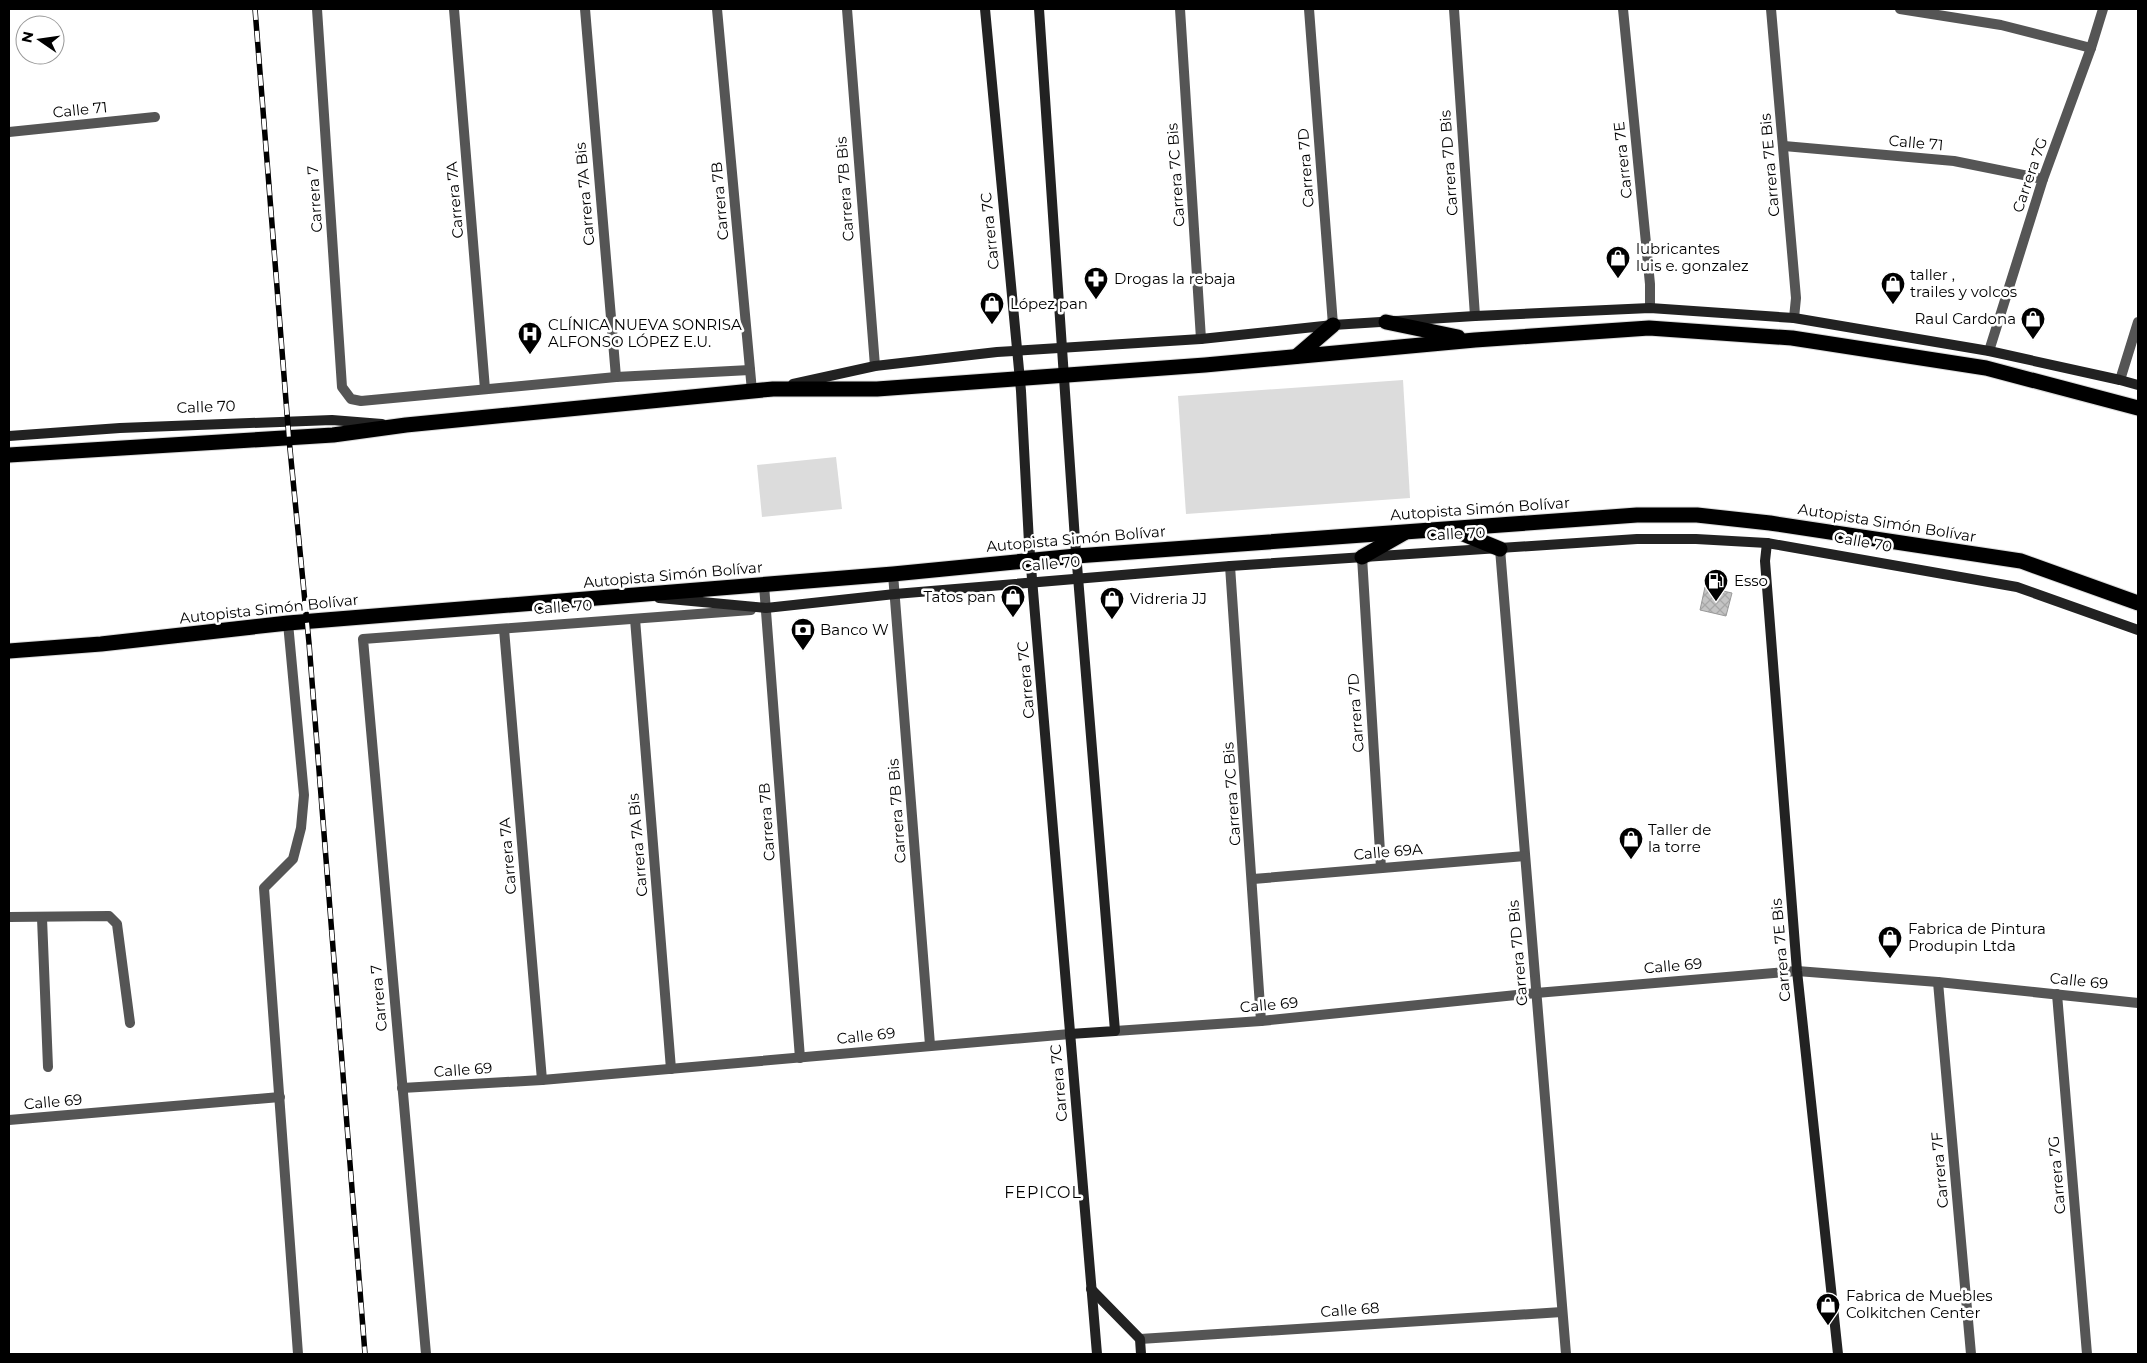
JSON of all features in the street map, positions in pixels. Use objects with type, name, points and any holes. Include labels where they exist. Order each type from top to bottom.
[{"type":"highway","points":[[1386,322],[1475,340]]},
{"type":"highway","points":[[1297,356],[1333,325]]},
{"type":"highway","points":[[9,456],[122,447],[289,439],[406,425],[773,389],[877,390],[1475,340],[1649,328],[1792,338],[1986,368],[2138,408]]},
{"type":"highway","name":"Autopista Simón Bolívar","points":[[11,652],[288,623],[764,585],[1076,556],[1637,515],[1697,515],[1742,520],[2021,561],[2138,603]]},
{"type":"highway","points":[[1452,529],[1500,549]]},
{"type":"highway","points":[[1362,557],[1406,532]]},
{"type":"street","name":"Carrera 7","points":[[317,9],[342,387],[351,398],[360,401],[485,388]]},
{"type":"street","name":"Carrera 7A","points":[[454,9],[485,388]]},
{"type":"street","name":"Carrera 7A Bis","points":[[585,9],[616,377]]},
{"type":"street","name":"Carrera 7B","points":[[717,9],[752,391]]},
{"type":"street","name":"Carrera 7B Bis","points":[[847,9],[875,366]]},
{"type":"street","name":"Carrera 7C","points":[[985,9],[1017,351],[1030,560],[1097,1354]]},
{"type":"street","points":[[1039,9],[1076,556],[1116,1031]]},
{"type":"street","name":"Carrera 7C Bis","points":[[1180,9],[1201,339]]},
{"type":"street","name":"Carrera 7D","points":[[1309,9],[1333,325]]},
{"type":"street","name":"Carrera 7D Bis","points":[[1454,9],[1475,316]]},
{"type":"street","name":"Carrera 7E","points":[[1623,9],[1650,284],[1650,308]]},
{"type":"street","name":"Carrera 7E Bis","points":[[1771,9],[1796,298],[1794,318]]},
{"type":"street","points":[[1900,9],[2001,25],[2091,48]]},
{"type":"street","name":"Carrera 7G","points":[[1990,351],[2043,179],[2091,48],[2102,9]]},
{"type":"street","name":"Calle 71","points":[[9,132],[155,117]]},
{"type":"street","name":"Calle 71","points":[[1784,146],[1954,161],[2043,179]]},
{"type":"street","points":[[773,389],[875,366],[1017,351],[1201,339],[1333,325],[1650,308],[1794,318],[1990,351],[2138,385]]},
{"type":"street","points":[[2120,380],[2138,322]]},
{"type":"street","points":[[485,388],[616,377],[750,370]]},
{"type":"street","name":"Calle 70","points":[[9,436],[120,428],[332,420],[406,425]]},
{"type":"street","name":"Calle 70","points":[[363,639],[766,608],[895,594],[1033,584],[1230,566],[1637,539],[1696,539],[1767,543],[2017,587],[2138,630]]},
{"type":"street","name":"Carrera 7E Bis","points":[[1767,543],[1765,560],[1797,971],[1838,1354]]},
{"type":"street","name":"Carrera 7D Bis","points":[[1500,549],[1566,1354]]},
{"type":"street","name":"Carrera 7D","points":[[1362,557],[1381,868]]},
{"type":"street","name":"Carrera 7C Bis","points":[[1230,566],[1253,879],[1261,1021]]},
{"type":"street","name":"Carrera 7B Bis","points":[[893,574],[930,1045]]},
{"type":"street","name":"Carrera 7B","points":[[764,585],[800,1058]]},
{"type":"street","name":"Calle 70","points":[[633,596],[766,608]]},
{"type":"street","name":"Carrera 7A Bis","points":[[635,619],[671,1069]]},
{"type":"street","points":[[288,623],[304,795],[300,828],[293,859],[264,888],[298,1354]]},
{"type":"street","name":"Carrera 7A","points":[[504,629],[542,1080]]},
{"type":"street","name":"Carrera 7","points":[[363,639],[426,1354]]},
{"type":"street","name":"Calle 69A","points":[[1253,879],[1525,856]]},
{"type":"street","points":[[9,917],[109,916],[114,919],[117,924],[130,1023]]},
{"type":"street","points":[[42,918],[48,1067]]},
{"type":"street","name":"Calle 69","points":[[402,1088],[542,1080],[930,1045],[1261,1021],[1536,993],[1797,971],[1938,982],[2138,1002]]},
{"type":"street","name":"Carrera 7F","points":[[1938,982],[1971,1354]]},
{"type":"street","name":"Carrera 7G","points":[[2057,994],[2087,1354]]},
{"type":"street","name":"Calle 69","points":[[9,1120],[280,1097]]},
{"type":"street","points":[[1091,1288],[1140,1338],[1141,1354]]},
{"type":"street","name":"Calle 68","points":[[1140,1338],[1562,1312]]},
{"type":"shaded area","points":[[1403,380],[1410,498],[1186,514],[1178,396]]},
{"type":"shaded area","points":[[836,457],[842,509],[762,517],[757,465]]},
{"type":"building","name":"Esso","points":[[1705,587],[1732,593],[1726,616],[1700,610]]},
{"type":"railway","points":[[255,9],[289,439],[309,643],[365,1354]]},
{"type":"place","name":"lubricantes luis e. gonzalez","points":[[1618,279]]},
{"type":"place","name":"Drogas la rebaja","points":[[1096,300]]},
{"type":"place","name":"taller , trailes y volcos","points":[[1893,305]]},
{"type":"place","name":"López pan","points":[[992,325]]},
{"type":"place","name":"Raul Cardona","points":[[2033,340]]},
{"type":"place","name":"CLÍNICA NUEVA SONRISA ALFONSO LÓPEZ E.U.","points":[[530,355]]},
{"type":"place","name":"Esso","points":[[1716,602]]},
{"type":"place","name":"Tatos pan","points":[[1013,618]]},
{"type":"place","name":"Vidreria JJ","points":[[1112,620]]},
{"type":"place","name":"Banco W","points":[[803,651]]},
{"type":"place","name":"Taller de la torre","points":[[1631,860]]},
{"type":"place","name":"Fabrica de Pintura Produpin Ltda","points":[[1890,959]]},
{"type":"place","name":"Fabrica de Muebles Colkitchen Center","points":[[1828,1326]]},
{"type":"district","name":"FEPICOL","points":[[1043,1192]]}]
